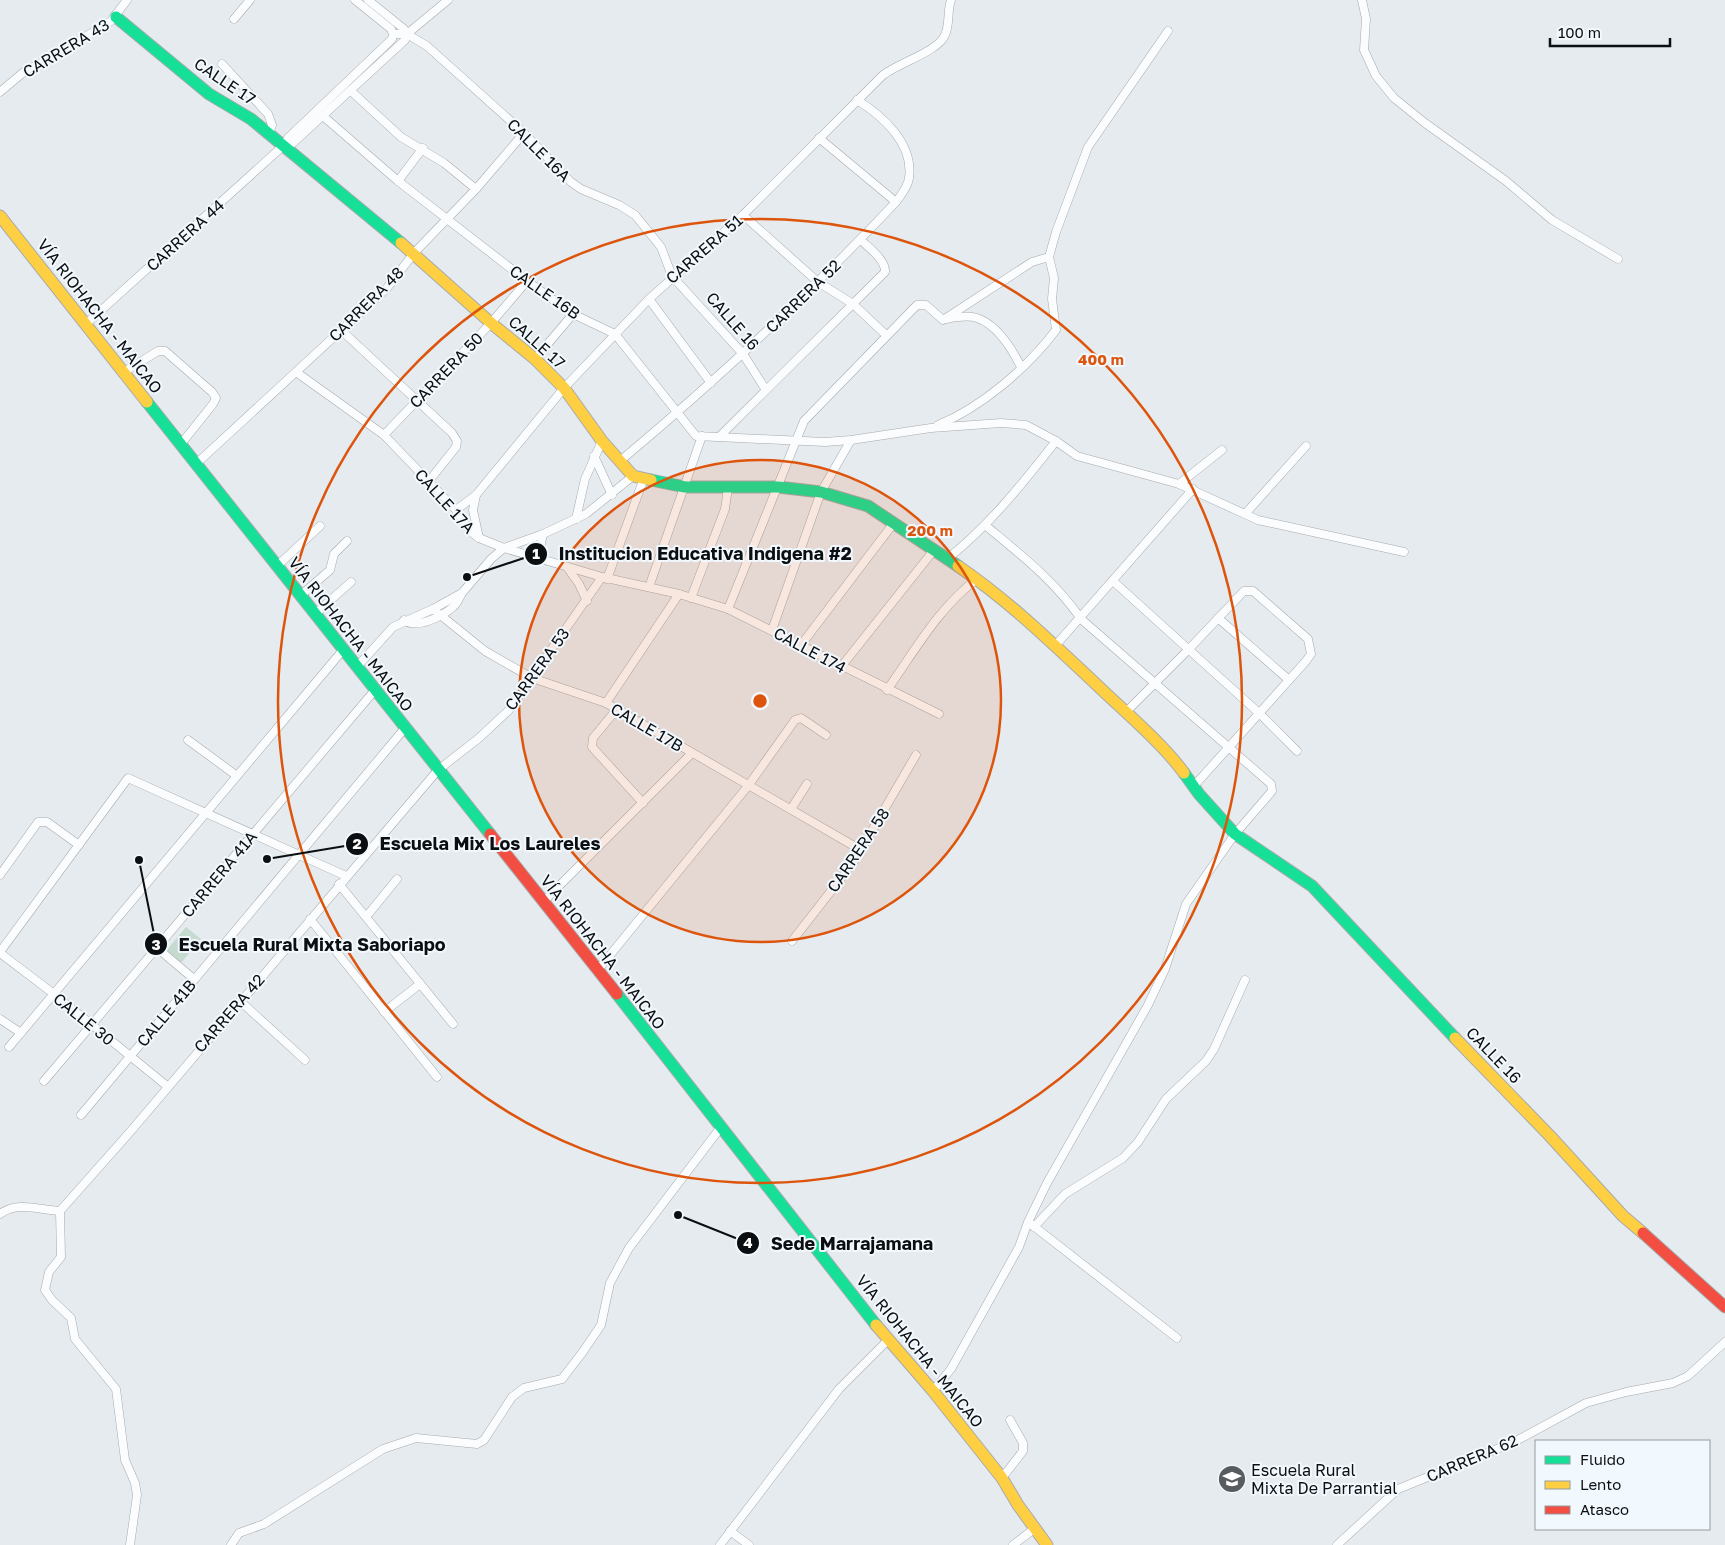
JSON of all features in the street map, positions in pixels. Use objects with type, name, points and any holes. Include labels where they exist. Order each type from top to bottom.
[{"type":"main road","name":"CALLE 17","points":[[116,17],[209,94],[243,113],[269,134],[414,253],[491,323],[535,359],[564,388],[602,441],[638,477]]},
{"type":"main road","name":"VÍA RIOHACHA - MAICAO","points":[[0,216],[888,1340],[933,1391],[1002,1478],[1034,1529],[1047,1545]]},
{"type":"main road","points":[[638,477],[685,487],[778,487],[821,492],[868,506],[977,579]]},
{"type":"main road","name":"CALLE 16","points":[[977,579],[1055,646],[1126,712],[1176,764],[1235,834],[1312,886],[1389,970],[1550,1136],[1623,1216],[1725,1306]]},
{"type":"street","name":"CARRERA 43","points":[[0,92],[25,71],[52,58],[116,17],[127,0]]},
{"type":"street","points":[[234,19],[250,0]]},
{"type":"street","points":[[355,0],[391,29],[393,34],[407,34],[404,28],[368,0]]},
{"type":"street","name":"CARRERA 44","points":[[283,146],[293,143],[405,40],[407,34],[448,0]]},
{"type":"street","name":"CARRERA 51","points":[[456,510],[476,494],[564,388],[672,276],[743,215],[857,100],[890,70],[936,46],[943,40],[946,34],[947,11],[951,0]]},
{"type":"street","points":[[1362,0],[1366,19],[1364,50],[1376,76],[1394,98],[1424,123],[1506,181],[1552,220],[1618,259]]},
{"type":"street","points":[[931,428],[956,418],[981,402],[1040,351],[1056,330],[1052,299],[1054,278],[1049,257],[1056,232],[1088,147],[1168,31]]},
{"type":"street","name":"CARRERA 44","points":[[86,324],[283,146],[288,138],[392,39],[393,34]]},
{"type":"street","name":"CALLE 16A","points":[[407,34],[427,46],[524,132],[571,182],[581,189],[619,205],[635,215],[661,246],[672,276]]},
{"type":"street","points":[[222,64],[268,114],[272,125],[269,134]]},
{"type":"street","points":[[351,90],[401,137],[423,148],[476,189]]},
{"type":"street","name":"CARRERA 52","points":[[620,461],[678,413],[818,282],[896,202],[904,191],[909,178],[906,152],[893,130],[874,110],[857,100]]},
{"type":"street","name":"CALLE 16B","points":[[323,116],[398,181],[527,281],[573,314],[615,334],[678,413],[699,436]]},
{"type":"street","name":"CARRERA 48","points":[[196,464],[386,288],[414,253],[476,189],[524,132]]},
{"type":"street","points":[[819,138],[896,202]]},
{"type":"street","points":[[398,181],[423,148]]},
{"type":"street","points":[[743,215],[818,282],[853,304],[886,336]]},
{"type":"street","points":[[719,437],[885,272],[882,261],[860,240]]},
{"type":"street","points":[[944,320],[1032,262],[1049,257]]},
{"type":"street","name":"CALLE 16","points":[[672,276],[742,354],[766,390]]},
{"type":"street","name":"CARRERA 50","points":[[384,435],[491,323],[527,281]]},
{"type":"street","points":[[649,299],[711,383]]},
{"type":"street","points":[[728,609],[804,421],[917,305],[926,305],[944,320]]},
{"type":"street","points":[[535,359],[573,314]]},
{"type":"street","points":[[944,320],[962,316],[977,318],[1005,341],[1021,367]]},
{"type":"street","points":[[341,330],[415,401],[452,433],[457,441],[456,447],[429,481]]},
{"type":"street","points":[[124,372],[158,351],[165,351],[212,392],[216,398],[214,404],[181,444]]},
{"type":"street","name":"CALLE 17A","points":[[296,372],[384,435],[456,510],[470,531],[478,538],[542,560],[605,578],[678,594]]},
{"type":"street","points":[[649,587],[685,487],[699,436],[796,441],[851,440],[931,428],[1002,423],[1026,424],[1056,441],[1077,456],[1179,484],[1258,520],[1404,552]]},
{"type":"street","points":[[772,630],[821,492],[851,440]]},
{"type":"street","points":[[576,518],[581,493],[594,456],[602,441]]},
{"type":"street","points":[[947,559],[1006,504],[1056,441]]},
{"type":"street","points":[[1245,514],[1306,446]]},
{"type":"street","points":[[1179,484],[1222,450]]},
{"type":"street","points":[[594,456],[612,495]]},
{"type":"street","points":[[404,620],[408,623],[417,624],[440,616],[453,608],[462,593],[491,559],[504,548],[543,534],[576,518],[638,477]]},
{"type":"street","name":"CARRERA 53","points":[[438,770],[479,738],[510,710],[605,578],[638,477]]},
{"type":"street","points":[[691,598],[725,509],[728,488]]},
{"type":"street","points":[[1055,646],[1081,619],[1192,489]]},
{"type":"street","points":[[476,494],[472,510],[478,538]]},
{"type":"street","points":[[800,644],[893,524]]},
{"type":"street","points":[[933,1391],[956,1360],[1019,1247],[1031,1224],[1047,1182],[1148,1005],[1165,969],[1186,904],[1235,834],[1272,790],[1271,784],[1081,619],[1062,592],[1043,573],[985,525]]},
{"type":"street","points":[[277,566],[320,526]]},
{"type":"street","points":[[542,560],[543,534]]},
{"type":"street","points":[[300,596],[330,570],[336,550],[347,541]]},
{"type":"street","points":[[841,667],[934,550]]},
{"type":"street","points":[[566,567],[579,584],[587,601]]},
{"type":"street","points":[[887,690],[930,628],[962,590],[977,579]]},
{"type":"street","points":[[315,614],[351,582]]},
{"type":"street","points":[[1113,582],[1259,713],[1297,751]]},
{"type":"street","points":[[1126,712],[1189,650],[1244,591],[1248,590],[1308,639],[1311,654],[1194,786]]},
{"type":"street","points":[[356,667],[387,633],[404,620],[433,609],[462,593]]},
{"type":"street","points":[[606,703],[678,594]]},
{"type":"street","name":"CALLE 174","points":[[678,594],[728,609],[887,690],[939,714]]},
{"type":"street","name":"CALLE 17B","points":[[433,609],[485,651],[532,678],[606,703],[861,850]]},
{"type":"street","points":[[1218,618],[1289,680]]},
{"type":"street","points":[[10,1047],[344,650]]},
{"type":"street","name":"CARRERA 41A","points":[[44,1081],[375,690]]},
{"type":"street","points":[[616,709],[593,738],[592,747],[643,802]]},
{"type":"street","points":[[597,971],[748,786],[795,720],[801,718],[826,734]]},
{"type":"street","name":"CALLE 41B","points":[[81,1115],[405,728]]},
{"type":"street","points":[[188,740],[238,776]]},
{"type":"street","points":[[543,903],[692,753]]},
{"type":"street","name":"CARRERA 58","points":[[792,941],[861,850],[916,755]]},
{"type":"street","name":"CARRERA 42","points":[[60,1211],[130,1132],[167,1086],[438,770]]},
{"type":"street","points":[[0,953],[128,778],[346,876]]},
{"type":"street","points":[[792,809],[807,784]]},
{"type":"street","points":[[0,875],[38,822],[47,822],[79,845]]},
{"type":"street","points":[[366,917],[397,879]]},
{"type":"street","points":[[340,884],[453,1024]]},
{"type":"street","points":[[310,919],[437,1077]]},
{"type":"street","points":[[157,948],[194,979]]},
{"type":"street","name":"CALLE 30","points":[[0,953],[92,1024],[167,1086]]},
{"type":"street","points":[[1031,1224],[1066,1194],[1123,1158],[1138,1142],[1166,1099],[1210,1055],[1245,980]]},
{"type":"street","points":[[384,1012],[420,984]]},
{"type":"street","points":[[240,1001],[305,1060]]},
{"type":"street","points":[[0,1019],[22,1033]]},
{"type":"street","points":[[231,1545],[239,1533],[264,1524],[384,1449],[416,1438],[477,1444],[484,1440],[512,1397],[524,1388],[562,1379],[601,1325],[610,1283],[628,1248],[721,1127]]},
{"type":"street","points":[[0,1214],[6,1209],[26,1206],[60,1211],[61,1257],[49,1272],[45,1290],[52,1300],[71,1318],[76,1340],[116,1389],[125,1460],[135,1483],[137,1495],[130,1545]]},
{"type":"street","points":[[1031,1224],[1178,1338]]},
{"type":"street","points":[[720,1545],[839,1390],[888,1340]]},
{"type":"street","name":"CARRERA 62","points":[[1337,1545],[1398,1489],[1514,1442],[1586,1403],[1626,1392],[1673,1383],[1688,1376],[1725,1342]]},
{"type":"street","points":[[1002,1478],[1023,1451],[1023,1443],[1010,1420]]},
{"type":"street","points":[[1013,1545],[1034,1529]]},
{"type":"street","points":[[730,1531],[749,1545]]},
{"type":"green space","points":[[186,927],[201,939],[181,963],[166,951]]},
{"type":"traffic: fast","points":[[116,17],[209,94],[251,119],[401,243]]},
{"type":"traffic: fast","points":[[147,402],[490,834]]},
{"type":"traffic: fast","points":[[651,480],[685,487],[778,487],[821,492],[868,506],[958,566]]},
{"type":"traffic: fast","points":[[1184,773],[1199,794],[1235,834],[1312,886],[1455,1038]]},
{"type":"traffic: fast","points":[[617,994],[876,1325]]},
{"type":"traffic: slow","points":[[0,216],[147,402]]},
{"type":"traffic: slow","points":[[401,243],[491,323],[535,359],[564,388],[602,441],[633,476],[651,480]]},
{"type":"traffic: slow","points":[[958,566],[995,593],[1047,639],[1154,739],[1184,773]]},
{"type":"traffic: slow","points":[[1455,1038],[1550,1136],[1623,1216],[1643,1233]]},
{"type":"traffic: slow","points":[[876,1325],[933,1391],[1002,1478],[1018,1505],[1047,1545]]},
{"type":"traffic: jam","points":[[490,834],[617,994]]},
{"type":"traffic: jam","points":[[1643,1233],[1725,1307]]},
{"type":"place","name":"Institucion Educativa Indigena #2","points":[[467,577]]},
{"type":"place","name":"Escuela Mix Los Laureles","points":[[267,859]]},
{"type":"place","name":"Escuela Rural Mixta Saboriapo","points":[[139,860]]},
{"type":"place","name":"Sede Marrajamana","points":[[678,1215]]},
{"type":"place","name":"Escuela Rural Mixta De Parrantial","points":[[1232,1479]]}]
